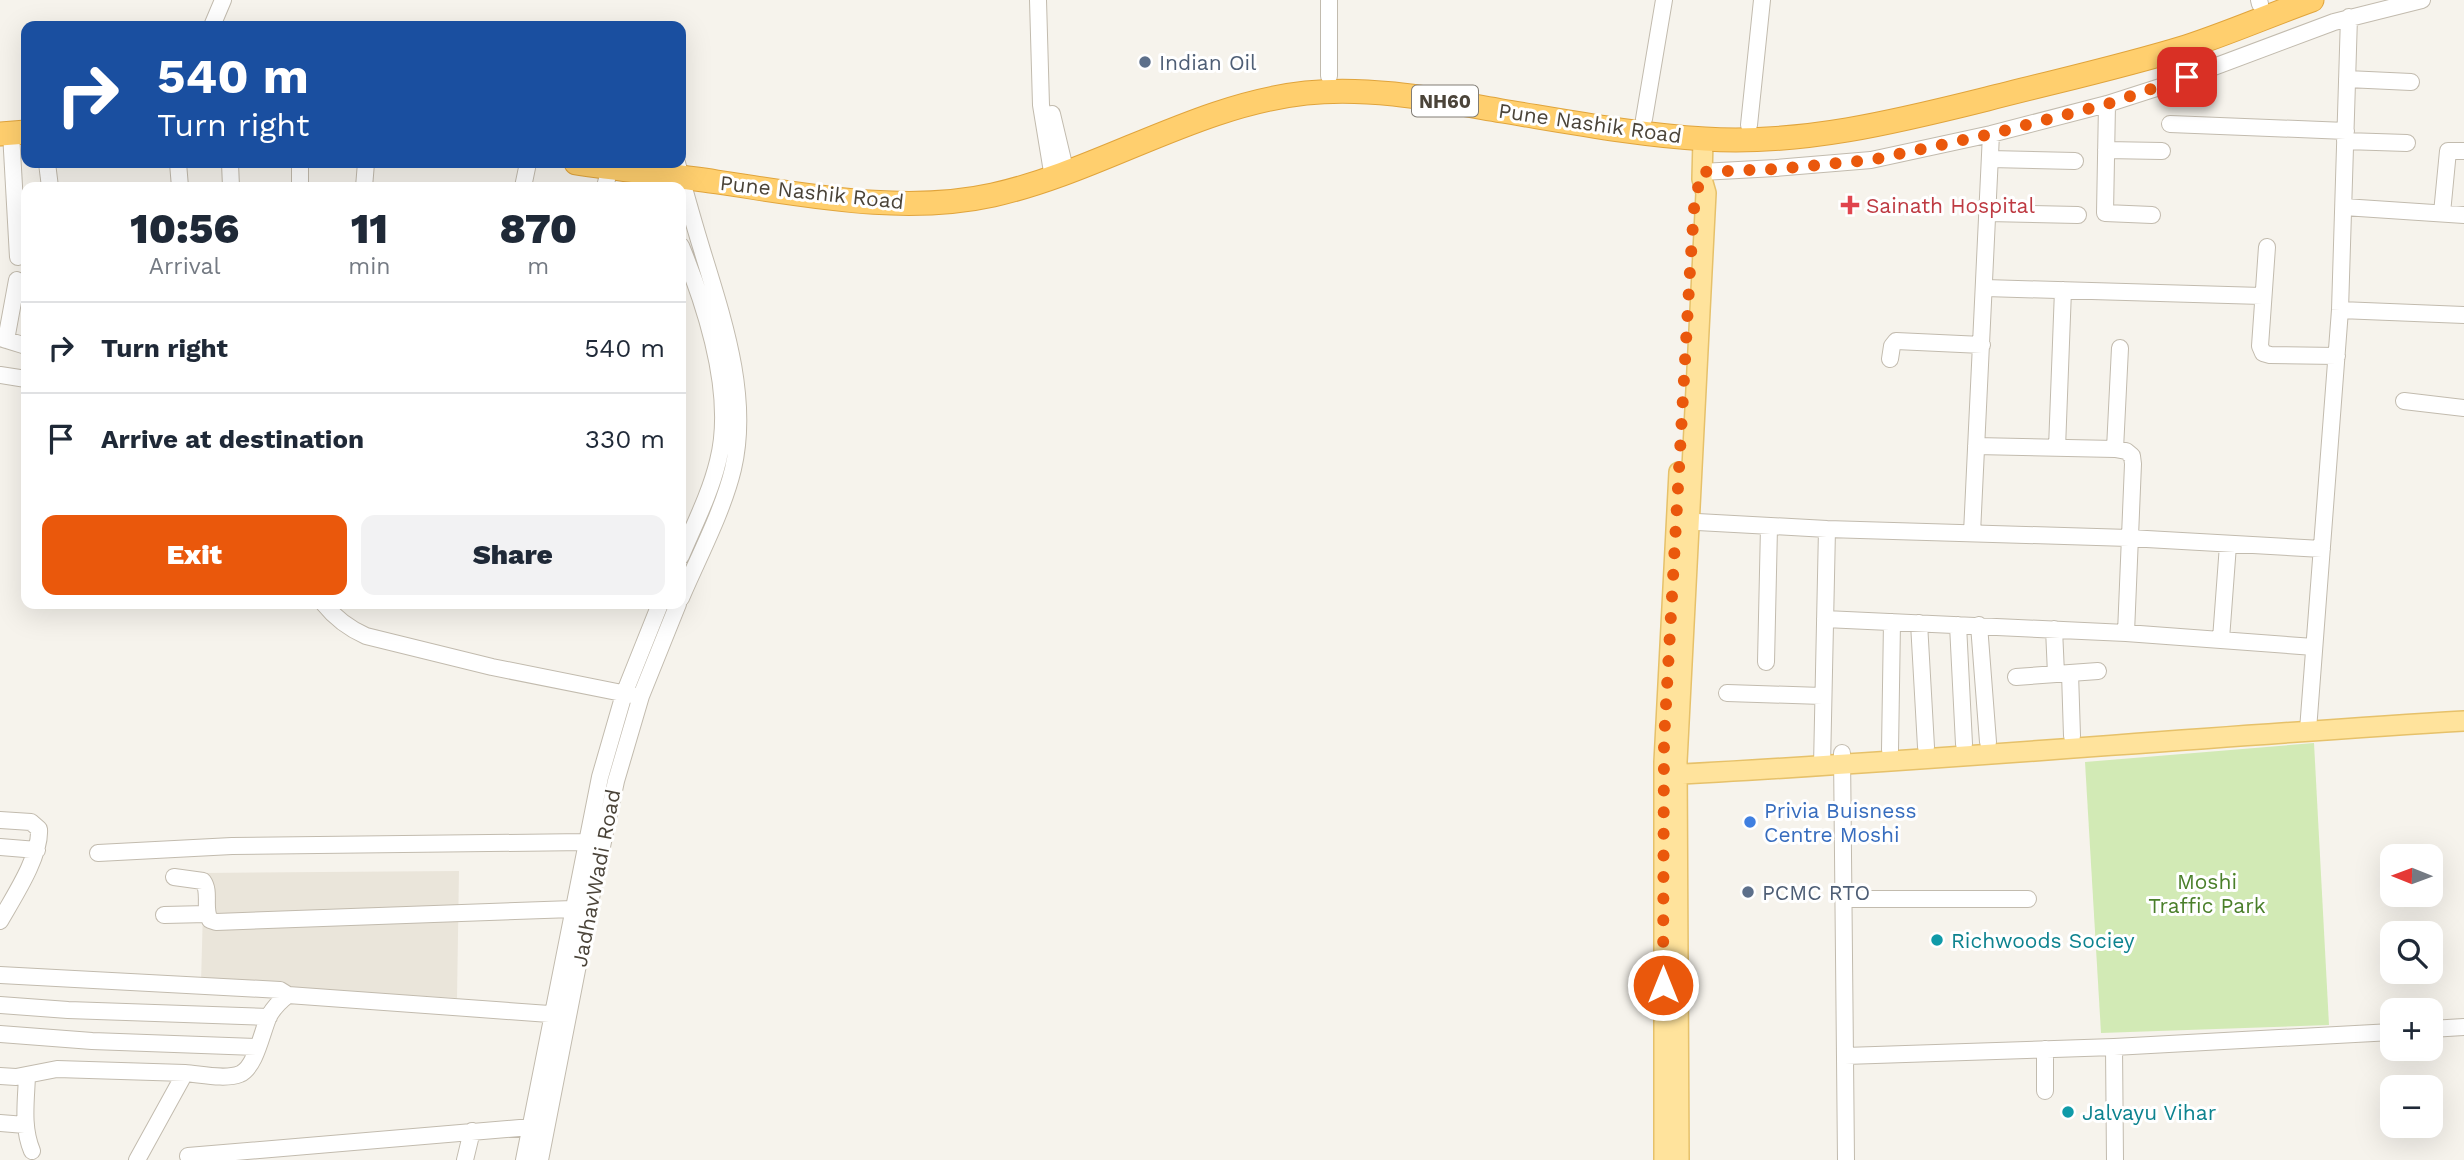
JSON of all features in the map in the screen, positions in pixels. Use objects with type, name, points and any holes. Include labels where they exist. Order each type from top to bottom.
[{"type":"highway","name":"Pune Nashik Road","points":[[686,168],[906,189],[969,186],[1057,168],[1216,115],[1274,98],[1309,93],[1395,94],[1611,129],[1703,139],[1756,139],[1825,134],[1933,113],[2188,46],[2312,0]]},
{"type":"highway","name":"Pune Nashik Road","points":[[1057,168],[1209,101],[1251,88],[1329,76],[1391,79],[1438,85],[1644,119],[1687,123],[1749,125],[1819,121],[2068,65],[2164,38],[2263,1]]},
{"type":"highway","name":"Pune Nashik Road","points":[[608,172],[647,174],[674,168]]},
{"type":"main road","points":[[1664,1160],[1670,769],[1683,521],[1695,194],[1702,175],[1703,139]]},
{"type":"main road","points":[[1670,769],[1821,761],[2308,725],[2464,708]]},
{"type":"main road","points":[[1842,759],[1890,750],[2072,736],[2464,721]]},
{"type":"main road","points":[[1670,769],[1679,1160]]},
{"type":"street","points":[[214,21],[223,0]]},
{"type":"street","points":[[1038,0],[1041,105],[1057,168]]},
{"type":"street","points":[[1046,0],[1050,103],[1057,168]]},
{"type":"street","points":[[1329,0],[1329,76]]},
{"type":"street","points":[[1644,119],[1664,0]]},
{"type":"street","points":[[1749,125],[1762,0]]},
{"type":"street","points":[[1702,175],[1871,160],[1991,134],[2107,104],[2349,18],[2422,0]]},
{"type":"street","points":[[2308,725],[2340,310],[2349,18]]},
{"type":"street","points":[[2347,79],[2411,82]]},
{"type":"street","points":[[2107,104],[2105,213],[2152,215]]},
{"type":"street","points":[[2170,124],[2407,143]]},
{"type":"street","points":[[13,128],[18,257]]},
{"type":"street","points":[[1972,533],[1991,134]]},
{"type":"street","points":[[2106,150],[2162,151]]},
{"type":"street","points":[[2442,213],[2448,151],[2464,151]]},
{"type":"street","points":[[1990,159],[2075,161]]},
{"type":"street","points":[[686,191],[723,317],[731,354],[738,414],[737,448],[726,491],[686,586]]},
{"type":"street","points":[[2343,207],[2464,215]]},
{"type":"street","points":[[1988,213],[2078,215]]},
{"type":"street","points":[[2267,247],[2260,346],[2263,353],[2337,356]]},
{"type":"street","points":[[686,259],[703,304],[716,355],[722,430],[719,459],[713,478],[686,544]]},
{"type":"street","points":[[17,280],[3,339],[21,344]]},
{"type":"street","points":[[1985,288],[2262,296]]},
{"type":"street","points":[[2057,448],[2063,290]]},
{"type":"street","points":[[2340,310],[2464,314]]},
{"type":"street","points":[[1890,359],[1892,346],[1896,341],[1982,345]]},
{"type":"street","points":[[2115,449],[2120,348]]},
{"type":"street","points":[[0,375],[21,378]]},
{"type":"street","points":[[2404,401],[2464,408]]},
{"type":"street","points":[[1976,446],[2115,449],[2126,451],[2132,456],[2126,633]]},
{"type":"street","points":[[1683,521],[1769,527],[2129,538],[2322,549]]},
{"type":"street","points":[[1766,662],[1769,527]]},
{"type":"street","points":[[1821,761],[1827,529]]},
{"type":"street","points":[[2221,639],[2228,545]]},
{"type":"street","points":[[328,609],[348,628],[366,636],[483,665],[641,696]]},
{"type":"street","name":"JadhavWadi Road","points":[[524,1160],[561,1014],[594,843],[600,777],[624,694],[658,609]]},
{"type":"street","name":"JadhavWadi Road","points":[[540,1160],[573,909],[641,696],[676,609]]},
{"type":"street","points":[[1825,619],[2126,633],[2314,647]]},
{"type":"street","points":[[1890,750],[1892,622]]},
{"type":"street","points":[[1919,623],[1926,747]]},
{"type":"street","points":[[1958,625],[1964,744]]},
{"type":"street","points":[[1979,625],[1988,742]]},
{"type":"street","points":[[2054,629],[2072,736]]},
{"type":"street","points":[[2016,677],[2098,671]]},
{"type":"street","points":[[1727,693],[1822,696]]},
{"type":"street","points":[[1842,759],[1846,1160]]},
{"type":"street","points":[[0,820],[31,822],[36,825],[40,835],[37,850],[6,901],[0,922]]},
{"type":"street","points":[[97,853],[232,846],[594,843]]},
{"type":"street","points":[[0,847],[37,850]]},
{"type":"street","points":[[174,877],[203,881],[207,886],[207,914],[210,920],[216,922],[573,909]]},
{"type":"street","points":[[1843,899],[2028,899]]},
{"type":"street","points":[[164,915],[207,914]]},
{"type":"street","points":[[0,975],[279,990],[288,995],[561,1014]]},
{"type":"street","points":[[0,1076],[27,1076],[57,1069],[231,1075],[241,1073],[248,1067],[258,1047],[269,1017],[278,1003],[288,995]]},
{"type":"street","points":[[0,1005],[269,1017]]},
{"type":"street","points":[[2443,1028],[2464,1027]]},
{"type":"street","points":[[1845,1056],[2380,1033]]},
{"type":"street","points":[[0,1034],[92,1041],[258,1047]]},
{"type":"street","points":[[2114,1046],[2115,1160]]},
{"type":"street","points":[[2045,1049],[2045,1091]]},
{"type":"street","points":[[137,1160],[185,1073]]},
{"type":"street","points":[[27,1076],[25,1125],[32,1151]]},
{"type":"street","points":[[0,1123],[25,1125]]},
{"type":"street","points":[[188,1156],[531,1127]]},
{"type":"street","points":[[465,1160],[472,1131]]},
{"type":"street","points":[[152,1132],[153,1160]]},
{"type":"shaded area","points":[[459,871],[457,998],[201,983],[204,873]]},
{"type":"green space","name":"Moshi Traffic Park","points":[[2314,743],[2329,1025],[2101,1033],[2085,762]]},
{"type":"place","name":"Indian Oil","points":[[1145,62]]},
{"type":"place","name":"Sainath Hospital","points":[[1850,205]]},
{"type":"place","name":"Privia Buisness Centre Moshi","points":[[1750,822]]},
{"type":"place","name":"PCMC RTO","points":[[1748,892]]},
{"type":"place","name":"Richwoods Sociey","points":[[1937,940]]},
{"type":"place","name":"Jalvayu Vihar","points":[[2068,1112]]},
{"type":"route","points":[[1663,985],[1664,741],[1690,270],[1695,194],[1702,179],[1701,172],[1776,169],[1871,160],[1991,134],[2107,104],[2187,77]]}]
